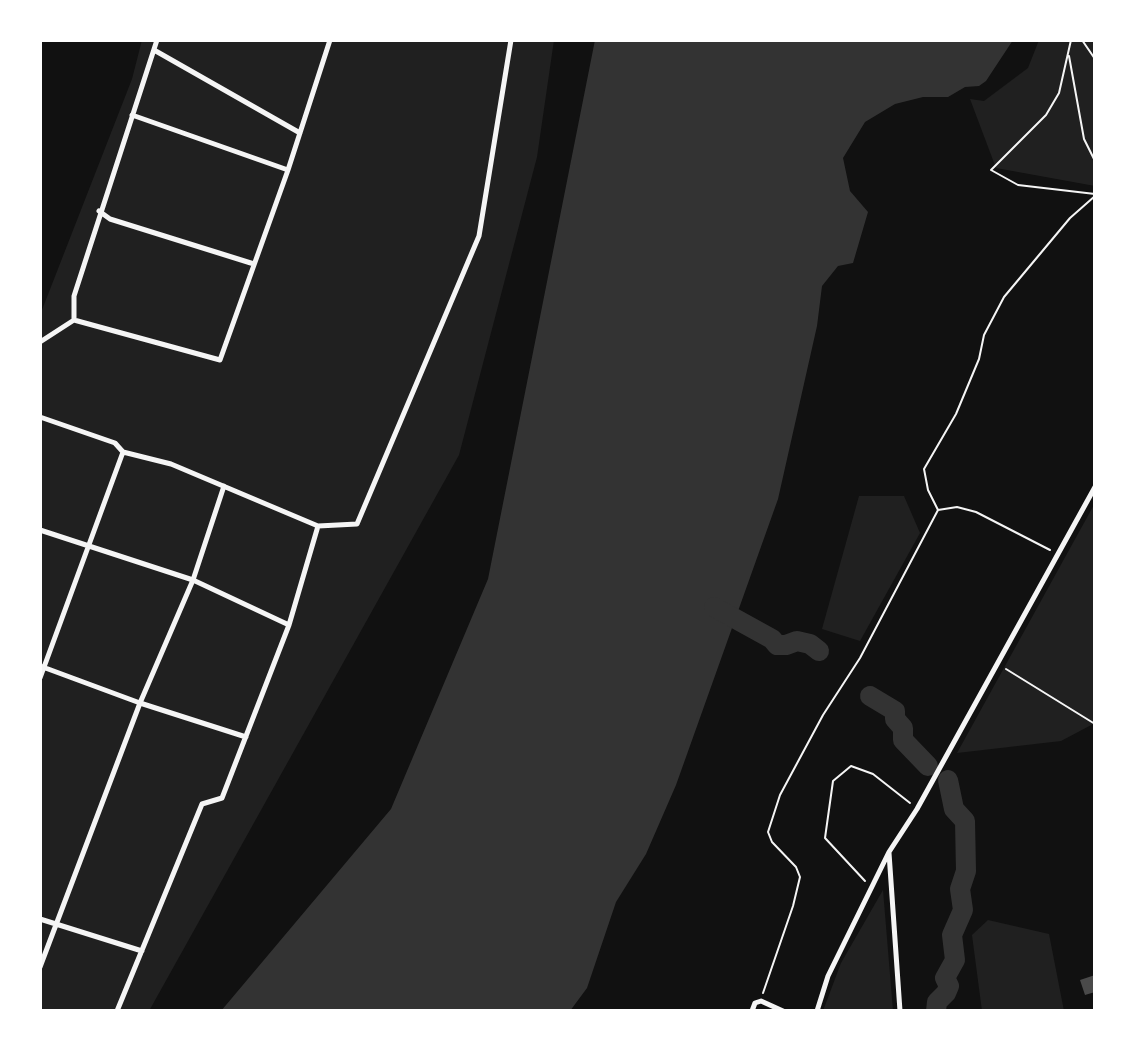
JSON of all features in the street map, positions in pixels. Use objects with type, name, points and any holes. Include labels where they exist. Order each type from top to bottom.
[{"type":"street","points":[[74,320],[74,296],[99,211],[157,40]]},
{"type":"street","points":[[40,342],[74,320],[220,360],[288,170],[330,40]]},
{"type":"street","points":[[40,417],[115,443],[123,452],[171,464],[318,526],[357,524],[479,236],[511,40]]},
{"type":"street","points":[[154,50],[300,133]]},
{"type":"street","points":[[132,115],[288,170]]},
{"type":"street","points":[[99,211],[110,219],[254,264]]},
{"type":"street","points":[[40,678],[123,452]]},
{"type":"street","points":[[40,967],[140,703],[193,580],[224,486]]},
{"type":"street","points":[[817,1011],[828,976],[889,852],[917,809],[1095,487]]},
{"type":"street","points":[[117,1011],[202,804],[222,798],[289,625],[318,526]]},
{"type":"street","points":[[40,530],[193,580],[289,625]]},
{"type":"street","points":[[42,666],[140,703],[246,737]]},
{"type":"street","points":[[889,852],[900,1011]]},
{"type":"street","points":[[40,919],[142,951]]},
{"type":"street","points":[[752,1011],[755,1003],[761,1001],[783,1011]]},
{"type":"path","points":[[1071,40],[1059,93],[1046,115],[991,170],[1018,185],[1095,195]]},
{"type":"path","points":[[1082,40],[1095,59]]},
{"type":"path","points":[[1069,55],[1084,139],[1095,161]]},
{"type":"path","points":[[938,510],[928,490],[924,469],[956,414],[979,359],[984,335],[1004,297],[1070,218],[1095,195]]},
{"type":"path","points":[[938,510],[957,507],[976,512],[1059,554]]},
{"type":"path","points":[[761,1001],[800,877],[796,867],[772,842],[768,832],[780,795],[823,715],[860,658],[938,510]]},
{"type":"path","points":[[998,664],[1095,724]]},
{"type":"path","points":[[871,888],[825,838],[833,781],[851,766],[873,774],[917,809]]},
{"type":"shaded area","points":[[142,40],[554,40],[537,157],[459,455],[149,1011],[40,1011],[40,315],[132,79]]},
{"type":"shaded area","points":[[595,40],[1013,40],[986,81],[979,86],[965,87],[948,97],[923,97],[895,104],[865,122],[843,158],[850,191],[868,212],[853,263],[838,266],[822,286],[817,326],[778,499],[676,785],[646,854],[616,902],[587,988],[570,1011],[221,1011],[391,809],[488,579]]},
{"type":"shaded area","points":[[1039,40],[1095,40],[1095,186],[996,168],[970,99],[984,101],[1028,68]]},
{"type":"shaded area","points":[[859,496],[904,496],[920,533],[860,641],[822,629]]},
{"type":"shaded area","points":[[1095,503],[1095,723],[1061,741],[957,753]]},
{"type":"shaded area","points":[[883,890],[893,1011],[823,1011],[841,963]]},
{"type":"shaded area","points":[[988,920],[1049,934],[1064,1011],[982,1011],[972,935]]},
{"type":"building","points":[[1095,975],[1095,992],[1085,995],[1080,980]]},
{"type":"waterway","points":[[714,607],[772,639],[777,645],[797,641],[810,644],[819,651]]},
{"type":"waterway","points":[[870,696],[895,711],[895,719],[903,728],[903,740],[928,766]]},
{"type":"waterway","points":[[936,1011],[937,1002],[949,986],[945,978],[955,960],[952,935],[963,910],[960,889],[966,871],[965,821],[954,809],[948,780]]}]
